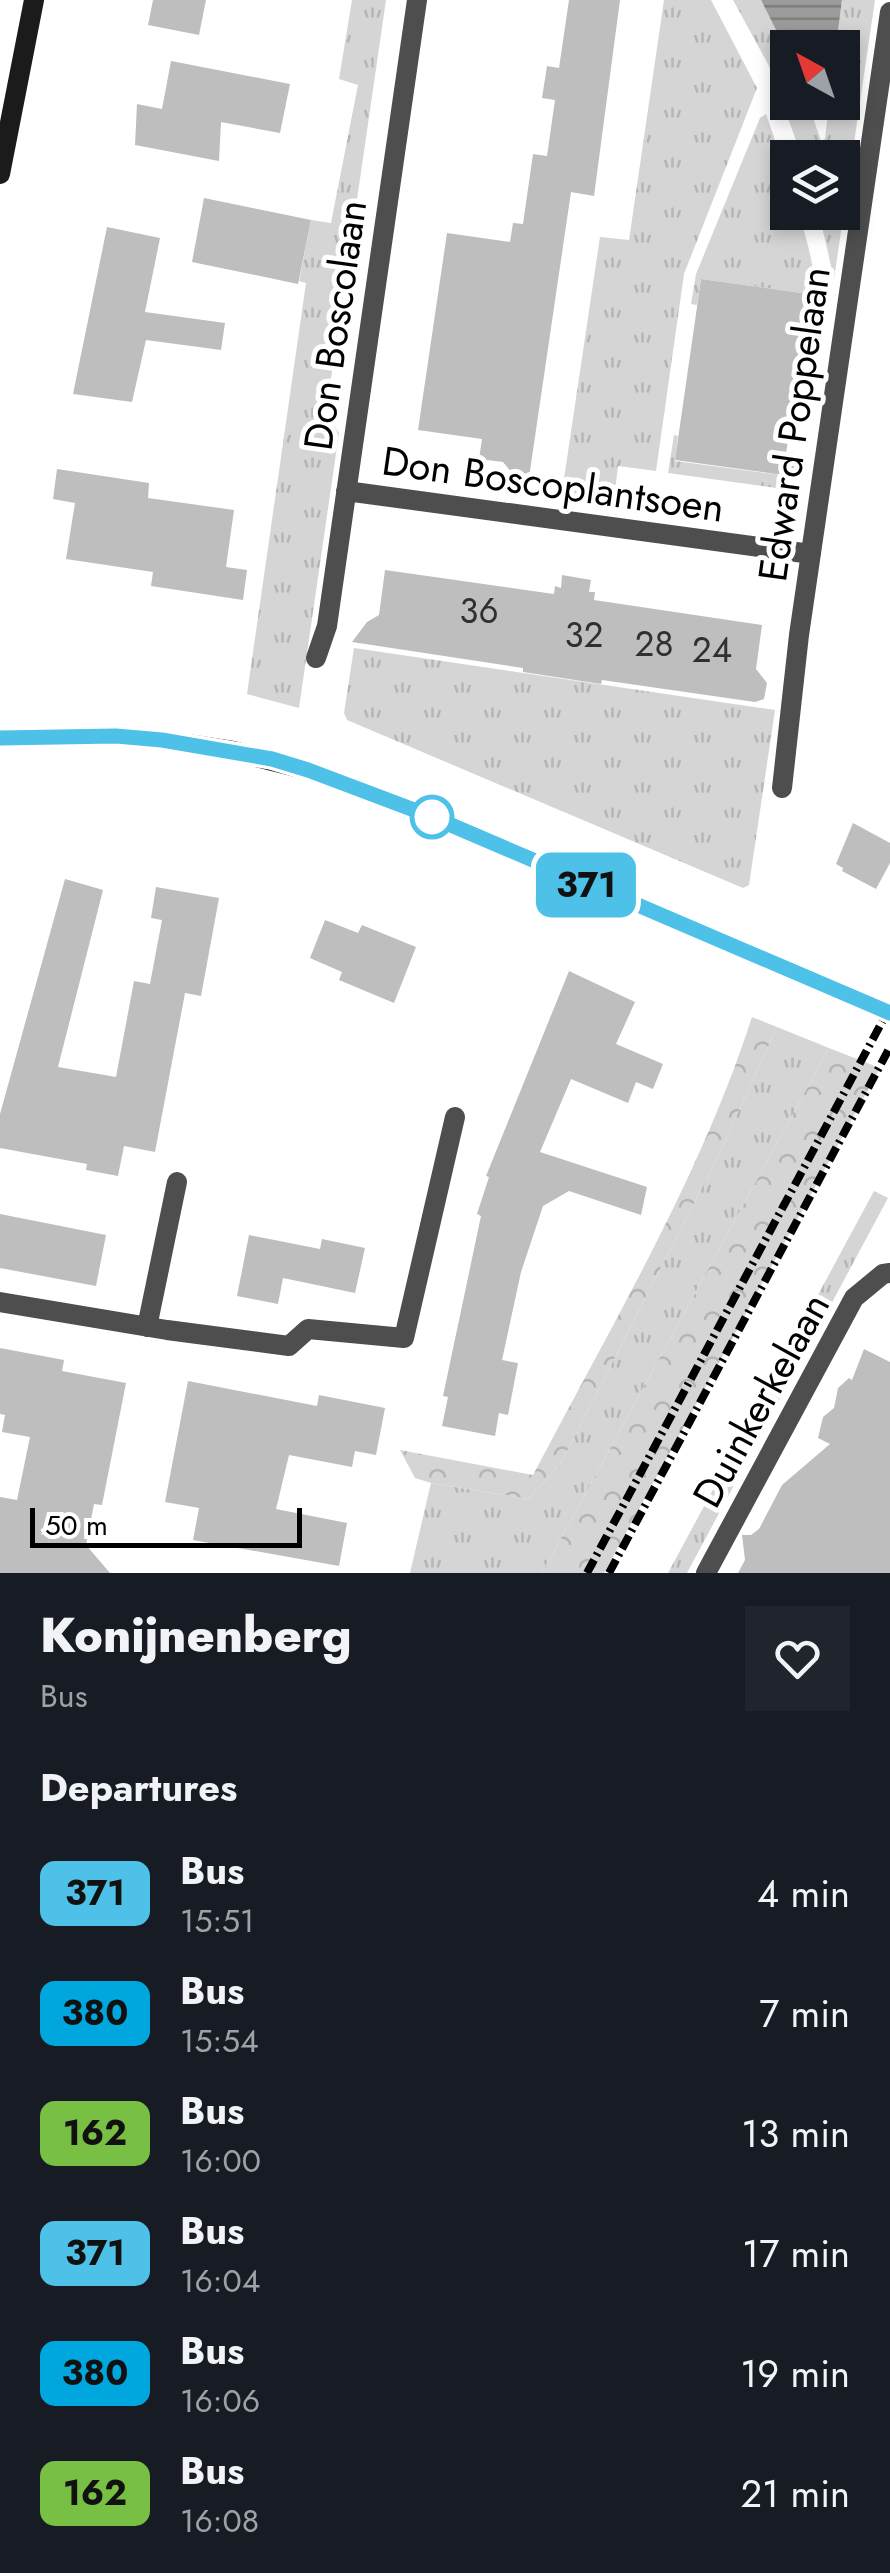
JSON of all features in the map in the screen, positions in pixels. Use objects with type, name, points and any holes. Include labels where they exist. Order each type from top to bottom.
[{"type":"street","points":[[0,174],[34,0]]},
{"type":"street","name":"Don Boscolaan","points":[[316,658],[327,626],[418,0]]},
{"type":"street","name":"Edward Poppelaan","points":[[782,788],[790,695],[890,12]]},
{"type":"street","name":"Don Boscoplantsoen","points":[[346,491],[810,554]]},
{"type":"street","points":[[0,738],[116,736],[162,740],[259,756],[308,770],[430,816],[890,1013]]},
{"type":"street","points":[[0,1302],[289,1346],[308,1330],[404,1338],[455,1117]]},
{"type":"street","points":[[147,1327],[178,1182]]},
{"type":"street","name":"Duinkerkelaan","points":[[706,1573],[854,1298],[890,1273]]},
{"type":"green space","points":[[352,0],[386,0],[326,413],[339,433],[299,708],[247,694],[306,283],[299,281],[311,220],[331,223],[358,85],[339,79]]},
{"type":"green space","points":[[664,0],[711,0],[757,88],[684,274],[656,471],[618,466],[614,500],[562,492],[600,237],[629,240]]},
{"type":"green space","points":[[733,0],[761,0],[776,30],[770,30],[769,66]]},
{"type":"green space","points":[[842,0],[875,0],[860,102],[860,30],[838,30]]},
{"type":"green space","points":[[766,114],[775,140],[770,140],[770,230],[804,230],[815,280],[814,321],[805,320],[809,294],[701,279],[697,305],[691,304],[696,274],[760,118]]},
{"type":"green space","points":[[789,120],[814,120],[821,140],[796,140]]},
{"type":"green space","points":[[827,120],[857,120],[854,140],[823,140]]},
{"type":"green space","points":[[823,230],[841,230],[834,279]]},
{"type":"green space","points":[[674,435],[678,436],[675,461],[782,475],[786,452],[796,453],[791,490],[668,473]]},
{"type":"green space","points":[[354,648],[775,710],[749,885],[743,888],[347,720],[344,713]]},
{"type":"green space","points":[[752,1017],[777,1027],[719,1154],[560,1465],[528,1499],[415,1478],[400,1450],[533,1475],[680,1193],[707,1136]]},
{"type":"green space","points":[[777,1027],[829,1048],[542,1573],[410,1573],[431,1483],[528,1499],[560,1465],[719,1154]]},
{"type":"green space","points":[[829,1048],[880,1068],[604,1573],[542,1573]]},
{"type":"green space","points":[[874,1191],[888,1198],[687,1573],[668,1573]]},
{"type":"shaded area","points":[[761,0],[842,0],[838,30],[776,30]]},
{"type":"building","points":[[153,0],[206,0],[199,35],[148,25]]},
{"type":"building","points":[[569,0],[620,0],[594,196],[571,192],[527,491],[503,462],[479,459],[482,439],[418,430],[447,233],[510,242],[513,223],[523,224],[533,154],[547,156],[555,100],[542,98],[547,66],[559,68]]},
{"type":"building","points":[[171,61],[290,84],[280,133],[221,122],[219,161],[135,145],[137,104],[162,109]]},
{"type":"building","points":[[204,198],[311,220],[298,284],[192,262]]},
{"type":"building","points":[[107,227],[160,238],[145,312],[225,323],[221,350],[146,340],[132,402],[73,394]]},
{"type":"building","points":[[701,279],[809,294],[783,475],[675,460]]},
{"type":"building","points":[[57,469],[149,483],[148,498],[234,510],[226,567],[247,570],[243,600],[151,586],[153,572],[66,559],[75,503],[53,499]]},
{"type":"building","points":[[385,570],[554,594],[555,586],[561,588],[562,575],[591,580],[589,592],[595,592],[594,600],[762,625],[756,669],[767,683],[764,699],[755,702],[602,680],[601,684],[352,642],[367,622],[379,615]]},
{"type":"building","points":[[853,823],[890,843],[890,863],[876,889],[836,864]]},
{"type":"building","points":[[65,879],[103,890],[58,1067],[116,1077],[134,981],[150,984],[162,920],[151,918],[156,887],[219,898],[201,996],[185,993],[155,1152],[124,1146],[118,1176],[86,1170],[87,1164],[0,1148],[0,1114]]},
{"type":"building","points":[[325,920],[358,933],[362,925],[416,947],[394,1003],[339,980],[342,972],[310,958]]},
{"type":"building","points":[[569,971],[635,1002],[616,1044],[663,1064],[653,1089],[636,1082],[628,1103],[571,1079],[540,1152],[647,1187],[641,1215],[569,1191],[543,1206],[521,1272],[502,1360],[518,1363],[508,1415],[499,1413],[495,1436],[442,1426],[448,1397],[443,1396],[481,1216],[477,1214],[489,1177],[486,1176]]},
{"type":"building","points":[[0,1214],[106,1235],[96,1286],[0,1268]]},
{"type":"building","points":[[249,1235],[320,1249],[322,1239],[365,1248],[355,1293],[283,1278],[278,1304],[237,1296]]},
{"type":"building","points":[[0,1348],[64,1360],[62,1371],[126,1383],[102,1505],[94,1504],[86,1545],[110,1573],[0,1573],[0,1497],[17,1500],[30,1437],[2,1432],[5,1415],[0,1414]]},
{"type":"building","points":[[864,1349],[890,1362],[890,1573],[738,1573],[745,1560],[742,1535],[759,1529],[782,1485],[830,1444],[818,1438],[823,1417],[834,1408],[838,1388],[849,1378],[852,1380]]},
{"type":"building","points":[[188,1381],[317,1406],[319,1395],[385,1408],[376,1455],[355,1451],[352,1467],[289,1455],[276,1509],[347,1523],[339,1566],[193,1540],[199,1508],[165,1502]]},
{"type":"railway","points":[[587,1573],[890,1007]]},
{"type":"railway","points":[[609,1573],[890,1047]]},
{"type":"bus line","name":"371","points":[[0,738],[116,736],[162,740],[272,759],[308,770],[430,816],[890,1013]]}]
